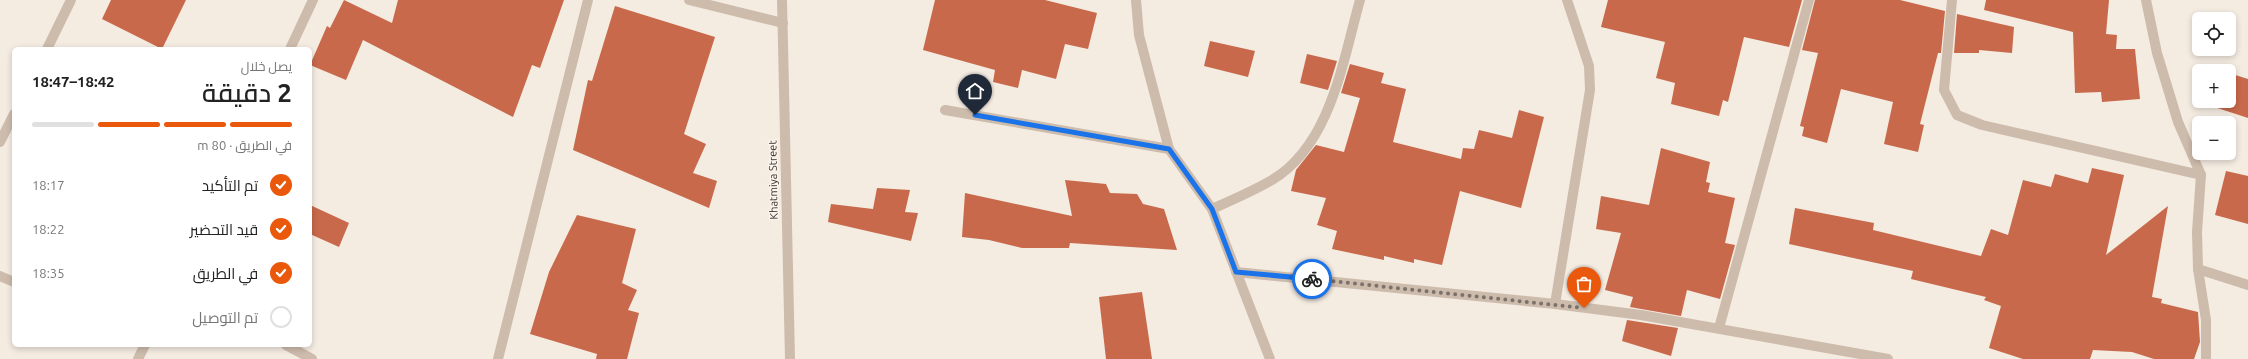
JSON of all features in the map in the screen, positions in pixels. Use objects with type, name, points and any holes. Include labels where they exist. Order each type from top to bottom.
[{"type":"street","points":[[48,47],[71,0]]},
{"type":"street","points":[[291,47],[313,0]]},
{"type":"street","points":[[498,359],[588,0]]},
{"type":"street","points":[[689,0],[782,23]]},
{"type":"street","name":"Khatmiya Street","points":[[782,0],[790,359]]},
{"type":"street","points":[[1136,0],[1139,35],[1169,149],[1212,209],[1270,359]]},
{"type":"street","points":[[1212,209],[1273,179],[1297,161],[1316,136],[1330,104],[1360,0]]},
{"type":"street","points":[[1555,304],[1590,90],[1590,66],[1567,0]]},
{"type":"street","points":[[1719,328],[1809,0]]},
{"type":"street","points":[[1952,0],[1944,90],[1957,115],[1982,125],[2201,175]]},
{"type":"street","points":[[2146,0],[2156,53],[2176,116],[2201,175],[2197,232],[2198,269],[2206,320],[2206,359]]},
{"type":"street","points":[[945,110],[1169,149]]},
{"type":"street","points":[[0,142],[12,118]]},
{"type":"street","points":[[2198,269],[2248,285]]},
{"type":"street","points":[[1236,272],[1555,304],[1719,328],[1888,359]]},
{"type":"street","points":[[0,276],[12,281]]},
{"type":"street","points":[[138,359],[144,347]]},
{"type":"street","points":[[290,347],[312,359]]},
{"type":"building","points":[[111,0],[186,0],[163,47],[158,47],[102,19]]},
{"type":"building","points":[[344,0],[392,23],[398,0],[564,0],[540,68],[532,65],[513,117],[363,40],[346,80],[312,66],[312,60],[327,26],[330,28]]},
{"type":"building","points":[[935,0],[1045,0],[1097,13],[1088,49],[1065,44],[1056,79],[1022,70],[1018,88],[993,82],[995,70],[923,50]]},
{"type":"building","points":[[1608,0],[1802,0],[1789,47],[1744,37],[1728,102],[1723,100],[1719,116],[1671,104],[1675,83],[1656,78],[1665,42],[1601,27]]},
{"type":"building","points":[[1815,0],[1900,0],[1945,11],[1941,53],[1938,53],[1920,124],[1924,125],[1918,152],[1884,144],[1893,102],[1841,89],[1827,143],[1802,136],[1804,127],[1800,126],[1818,53],[1802,50]]},
{"type":"building","points":[[1986,0],[2109,0],[2106,34],[2117,35],[2116,49],[2135,49],[2140,99],[2102,102],[2101,92],[2075,93],[2073,32],[1984,10]]},
{"type":"building","points":[[615,6],[715,37],[684,134],[706,144],[693,173],[717,181],[709,208],[573,150],[588,80],[592,81]]},
{"type":"building","points":[[1957,14],[2014,27],[2012,53],[1979,50],[1979,53],[1954,53]]},
{"type":"building","points":[[1210,41],[1255,51],[1248,77],[1204,66]]},
{"type":"building","points":[[1307,54],[1337,61],[1328,90],[1300,83]]},
{"type":"building","points":[[1350,64],[1384,73],[1381,83],[1406,89],[1393,142],[1461,159],[1463,148],[1474,149],[1479,130],[1512,138],[1519,110],[1544,117],[1521,208],[1460,191],[1442,265],[1414,259],[1414,263],[1384,256],[1384,260],[1332,249],[1337,231],[1317,225],[1326,198],[1291,191],[1296,170],[1316,145],[1344,152],[1360,98],[1341,93]]},
{"type":"building","points":[[2236,75],[2248,79],[2248,118],[2217,108],[2236,108]]},
{"type":"building","points":[[1661,148],[1710,162],[1706,182],[1710,183],[1708,192],[1735,198],[1725,243],[1735,245],[1720,299],[1687,290],[1681,316],[1630,307],[1633,297],[1605,290],[1621,233],[1596,229],[1601,196],[1649,205]]},
{"type":"building","points":[[2092,168],[2124,175],[2106,255],[2168,206],[2152,297],[2162,299],[2161,303],[2198,312],[2200,342],[2194,359],[2154,359],[2132,352],[2093,350],[2090,359],[2023,359],[1989,348],[2001,306],[1984,300],[1986,297],[1911,279],[1913,271],[1789,244],[1795,208],[1874,223],[1873,230],[1981,256],[1991,229],[2008,235],[2023,180],[2051,187],[2055,174],[2088,183]]},
{"type":"building","points":[[2226,171],[2248,176],[2248,224],[2215,215]]},
{"type":"building","points":[[1065,180],[1106,184],[1110,193],[1137,194],[1143,204],[1164,209],[1177,250],[1070,243],[1069,248],[1022,248],[989,240],[962,237],[965,193],[1072,216]]},
{"type":"building","points":[[877,188],[910,190],[905,212],[918,213],[911,241],[828,222],[831,204],[873,209]]},
{"type":"building","points":[[312,206],[349,223],[339,247],[312,235]]},
{"type":"building","points":[[577,215],[636,229],[622,283],[637,290],[628,310],[639,313],[627,359],[596,359],[597,354],[530,334],[549,272]]},
{"type":"building","points":[[1142,292],[1152,359],[1106,359],[1099,297]]},
{"type":"building","points":[[1627,320],[1678,328],[1671,356],[1622,341]]},
{"type":"way so far","points":[[1312,279],[1584,308]]},
{"type":"route","points":[[975,115],[1169,149],[1212,209],[1236,272],[1312,279]]}]
